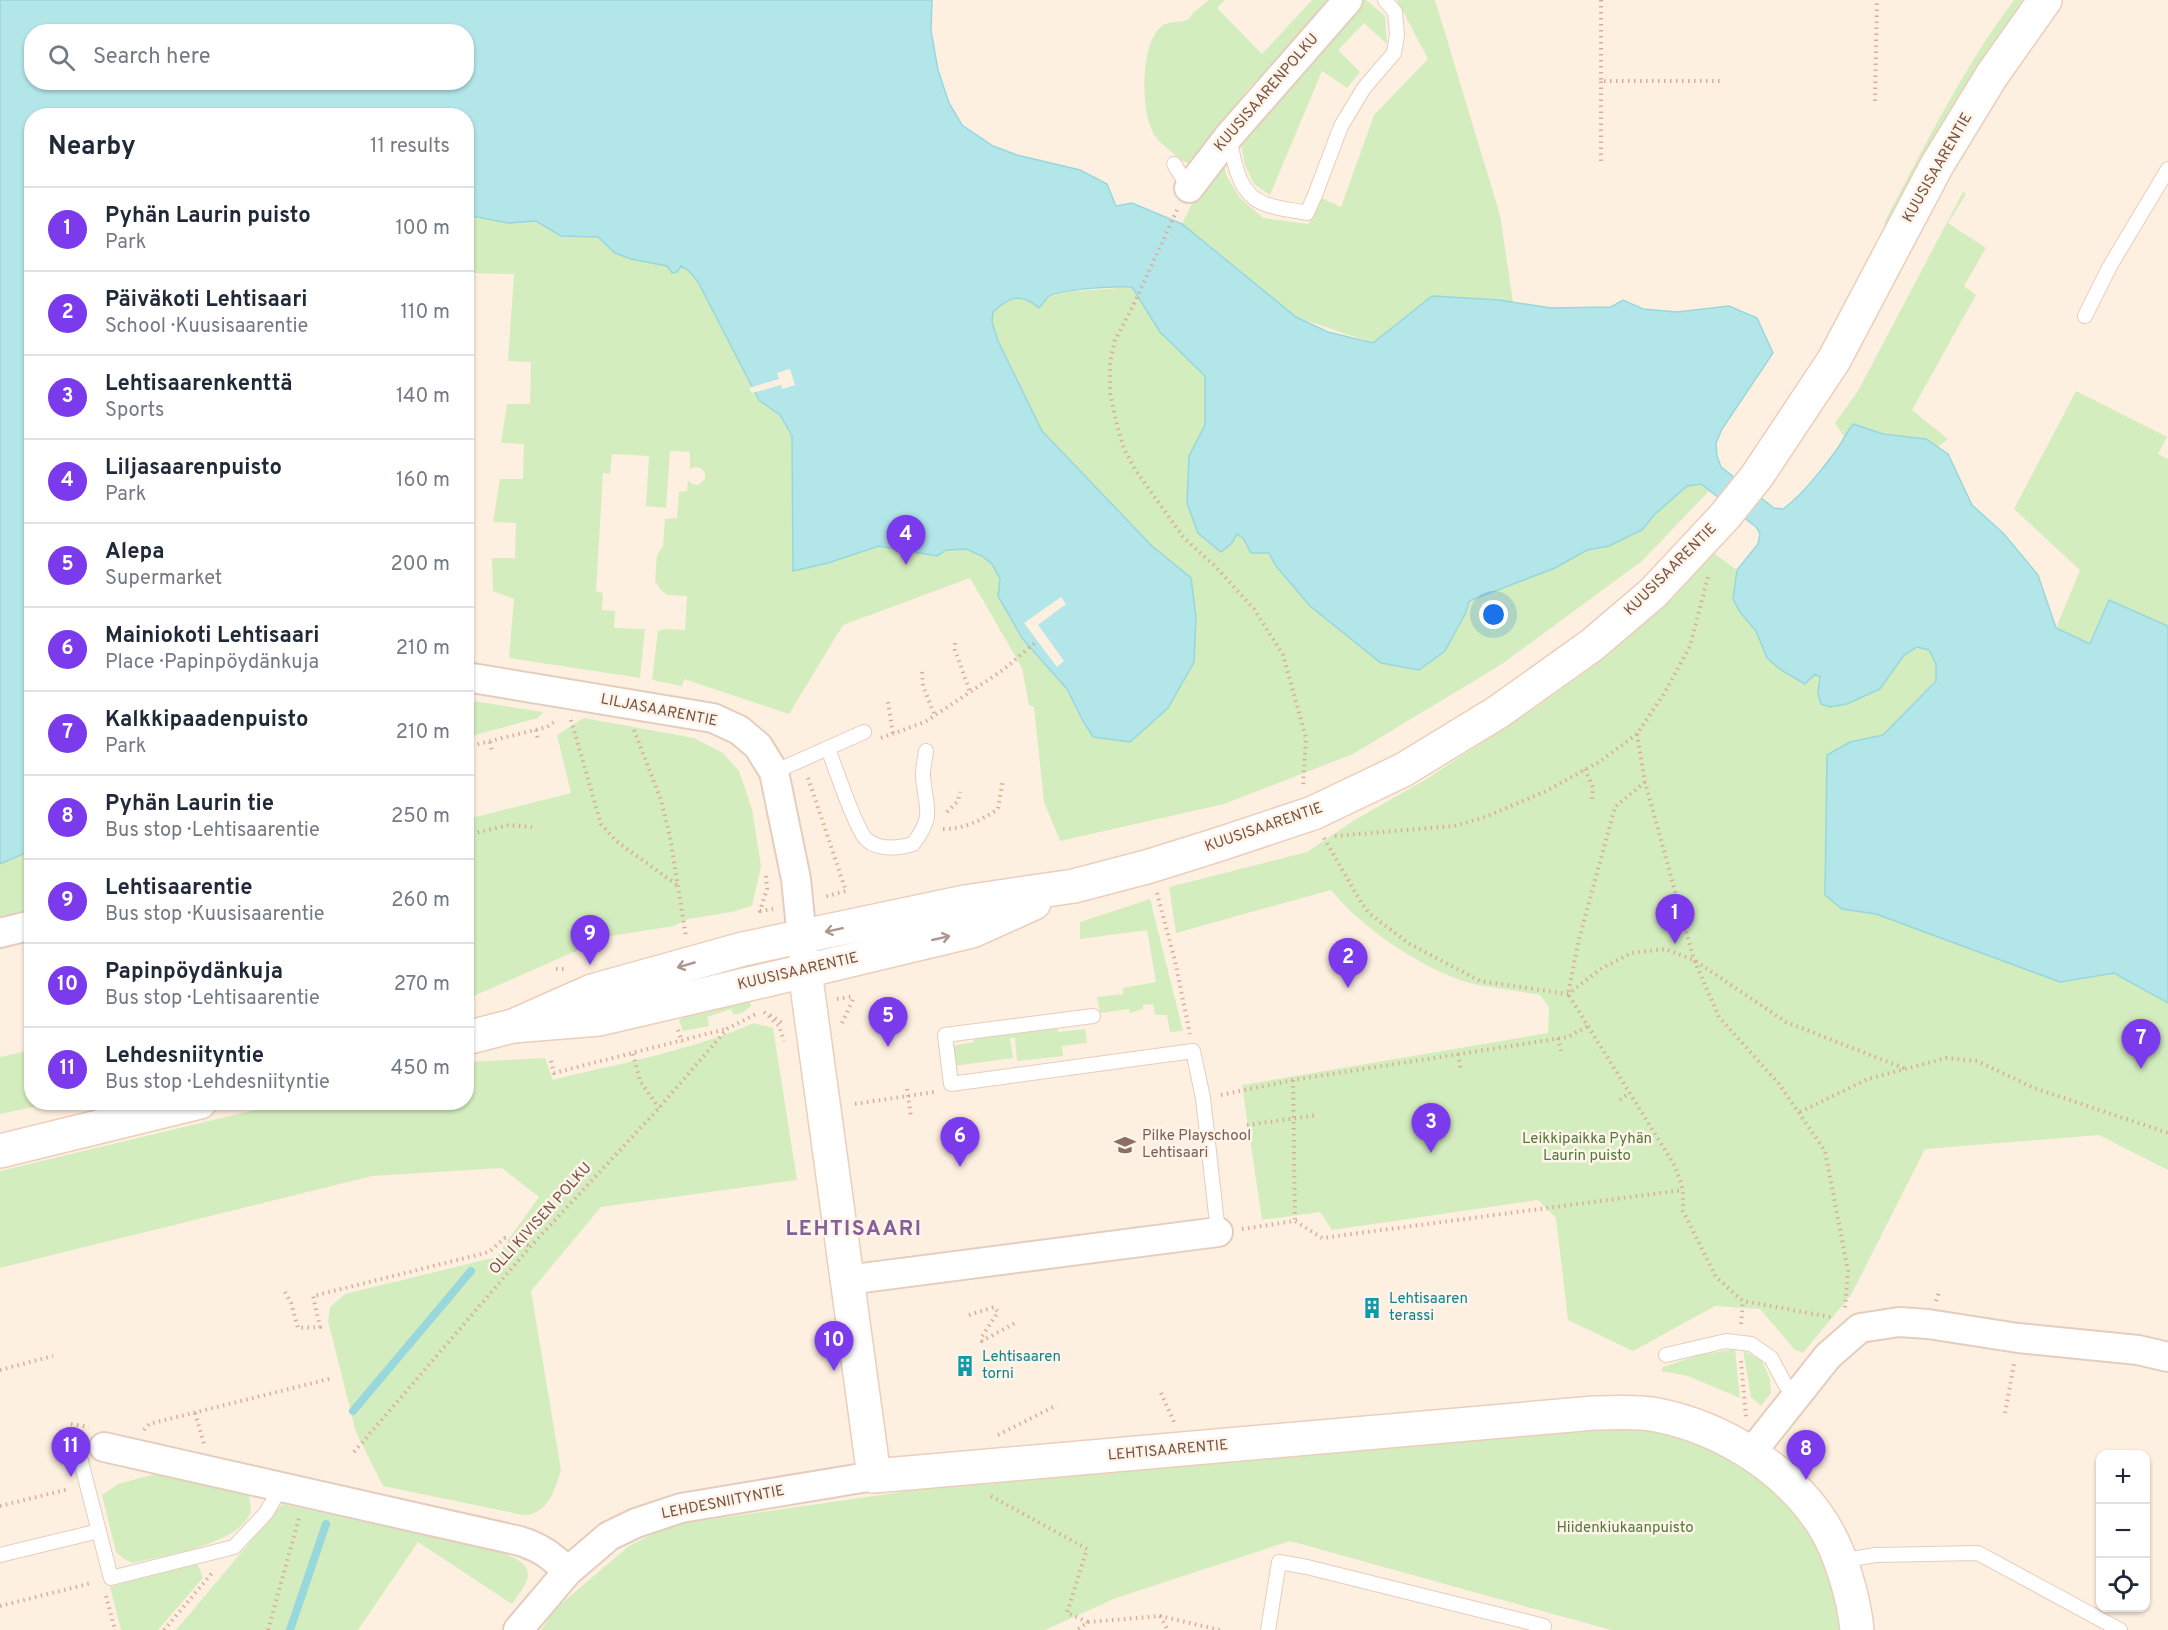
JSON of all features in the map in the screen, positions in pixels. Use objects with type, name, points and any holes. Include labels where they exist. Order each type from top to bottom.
[{"type":"main road","name":"KUUSISAARENTIE","points":[[474,1036],[513,1026],[592,991],[743,949],[965,902],[1074,886],[1150,866],[1313,813],[1403,770],[1498,712],[1592,645],[1653,593],[1725,516],[1757,476],[1834,360],[1943,155],[1992,75],[2044,0]]},
{"type":"main road","name":"KUUSISAARENTIE","points":[[513,1026],[599,1019],[972,931],[1074,886]]},
{"type":"main road","points":[[805,971],[874,1476]]},
{"type":"main road","points":[[0,1151],[167,1110]]},
{"type":"main road","name":"LEHTISAARENTIE","points":[[874,1476],[1594,1413],[1634,1413],[1665,1417],[1718,1435],[1751,1453],[1778,1474],[1800,1497],[1824,1527],[1839,1561],[1850,1590],[1857,1630]]},
{"type":"street","name":"KUUSISAARENPOLKU","points":[[1183,198],[1228,136],[1348,0]]},
{"type":"street","name":"LILJASAARENTIE","points":[[474,678],[713,718],[739,730],[758,746],[774,772],[796,879],[805,971]]},
{"type":"street","points":[[0,933],[24,927]]},
{"type":"street","points":[[847,1280],[1218,1232]]},
{"type":"street","points":[[1751,1453],[1828,1356],[1845,1329],[1899,1322],[1928,1324],[2019,1338],[2138,1350],[2168,1357]]},
{"type":"street","points":[[92,1451],[133,1453],[520,1541],[550,1554],[567,1571]]},
{"type":"street","name":"LEHDESNIITYNTIE","points":[[518,1630],[567,1571],[609,1536],[636,1523],[681,1508],[874,1476]]},
{"type":"lane","points":[[1228,136],[1236,171],[1246,190],[1264,204],[1307,213],[1341,126],[1364,88],[1394,53],[1397,35],[1395,12],[1385,0]]},
{"type":"lane","points":[[1174,164],[1183,198]]},
{"type":"lane","points":[[2085,316],[2110,266],[2168,169]]},
{"type":"lane","points":[[774,772],[864,732]]},
{"type":"lane","points":[[828,749],[857,824],[867,840],[884,847],[896,848],[913,844],[924,830],[927,821],[923,774],[926,751]]},
{"type":"lane","points":[[1093,1016],[945,1035],[951,1084],[1194,1050],[1203,1098],[1218,1232]]},
{"type":"lane","points":[[1666,1355],[1725,1341],[1751,1344],[1771,1358],[1795,1397]]},
{"type":"lane","points":[[92,1451],[99,1531],[107,1580],[234,1547],[266,1513],[293,1490]]},
{"type":"lane","points":[[0,1555],[99,1531]]},
{"type":"lane","points":[[1839,1561],[1876,1555],[1978,1553],[2120,1630]]},
{"type":"lane","points":[[1268,1630],[1279,1562],[1318,1569],[1544,1626]]},
{"type":"path","points":[[1601,0],[1601,161]]},
{"type":"path","points":[[1875,101],[1877,0]]},
{"type":"path","points":[[1601,81],[1722,81]]},
{"type":"path","points":[[1183,198],[1115,340],[1110,362],[1110,393],[1124,449],[1136,471],[1184,538],[1215,566],[1254,609],[1283,655],[1306,738],[1303,789],[1314,784]]},
{"type":"path","points":[[1708,576],[1690,646],[1665,692],[1637,734],[1599,762],[1524,800],[1485,817],[1454,826],[1323,837],[1370,914],[1408,943],[1480,981],[1568,994],[1602,968],[1631,953],[1665,949],[1694,960],[1786,1022],[1906,1069]]},
{"type":"path","points":[[878,739],[925,723],[1002,670],[1037,641]]},
{"type":"path","points":[[955,643],[955,650],[970,692]]},
{"type":"path","points":[[922,672],[923,686],[934,716]]},
{"type":"path","points":[[888,702],[893,734]]},
{"type":"path","points":[[568,712],[601,824],[616,841],[677,885]]},
{"type":"path","points":[[474,745],[547,727],[561,717]]},
{"type":"path","points":[[631,721],[661,800],[670,837],[686,933]]},
{"type":"path","points":[[536,730],[538,740]]},
{"type":"path","points":[[1637,734],[1646,782],[1694,960],[1719,1017],[1779,1084],[1825,1151],[1848,1271],[1845,1329],[1743,1301],[1716,1277],[1683,1211],[1683,1190],[1674,1166],[1568,994],[1579,939],[1615,807],[1646,782]]},
{"type":"path","points":[[490,742],[492,751]]},
{"type":"path","points":[[1585,769],[1593,788],[1592,800]]},
{"type":"path","points":[[924,830],[957,829],[978,822],[998,810],[1003,779]]},
{"type":"path","points":[[474,833],[509,825],[532,827]]},
{"type":"path","points":[[1150,866],[1175,961],[1194,1050]]},
{"type":"path","points":[[760,911],[767,889],[766,873]]},
{"type":"path","points":[[556,969],[572,969]]},
{"type":"path","name":"OLLI KIVISEN POLKU","points":[[354,1452],[531,1246],[659,1108],[727,1029],[757,1014]]},
{"type":"path","points":[[1203,1098],[1293,1080],[1568,1037],[1588,1026]]},
{"type":"path","points":[[551,1060],[554,1073],[727,1029]]},
{"type":"path","points":[[678,1030],[682,1042]]},
{"type":"path","points":[[1558,1038],[1561,1051]]},
{"type":"path","points":[[633,1054],[640,1081],[659,1108]]},
{"type":"path","points":[[1458,1054],[1461,1070]]},
{"type":"path","points":[[1800,1113],[1868,1079],[1946,1058],[1977,1060],[2034,1088],[2168,1133]]},
{"type":"path","points":[[1293,1080],[1296,1221]]},
{"type":"path","points":[[906,1089],[911,1117]]},
{"type":"path","points":[[855,1104],[934,1092]]},
{"type":"path","points":[[1620,1100],[1629,1093]]},
{"type":"path","points":[[1247,1125],[1318,1115]]},
{"type":"path","points":[[1218,1232],[1296,1221],[1322,1238],[1683,1190]]},
{"type":"path","points":[[285,1292],[291,1303],[298,1328],[320,1327],[313,1296],[489,1252],[505,1238],[531,1246]]},
{"type":"path","points":[[969,1315],[994,1306],[998,1312],[981,1338],[982,1341],[1017,1322]]},
{"type":"path","points":[[0,1370],[53,1356]]},
{"type":"path","points":[[133,1453],[138,1437],[149,1424],[333,1378]]},
{"type":"path","points":[[1161,1393],[1174,1422]]},
{"type":"path","points":[[992,1438],[1057,1405]]},
{"type":"path","points":[[195,1413],[207,1453]]},
{"type":"path","points":[[0,1506],[70,1488]]},
{"type":"path","points":[[268,1630],[293,1490]]},
{"type":"path","points":[[986,1494],[1087,1549],[1067,1613],[1088,1623]]},
{"type":"path","points":[[164,1630],[234,1547]]},
{"type":"path","points":[[0,1606],[107,1580],[115,1630]]},
{"type":"path","points":[[1160,1616],[1168,1630]]},
{"type":"path","points":[[1077,1630],[1088,1623],[1160,1616],[1220,1630]]},
{"type":"green space","points":[[1209,0],[1225,0],[1217,8],[1262,54],[1312,0],[1335,0],[1249,88],[1191,163],[1188,163],[1180,160],[1162,144],[1151,128],[1145,105],[1144,89],[1147,57],[1157,31],[1165,24],[1188,20]]},
{"type":"green space","points":[[1363,0],[1385,16],[1387,44],[1364,23],[1338,50],[1360,72],[1347,88],[1322,71],[1270,195],[1254,184],[1245,165],[1240,141]]},
{"type":"green space","points":[[1397,0],[1435,0],[1500,215],[1513,302],[1499,300],[1423,302],[1373,343],[1296,317],[1182,224],[1197,193],[1223,155],[1226,175],[1240,198],[1263,218],[1309,224],[1315,195],[1341,207],[1374,115],[1428,59]]},
{"type":"green space","points":[[2014,0],[2025,0],[1975,73],[1889,226],[1884,223],[1945,108],[1995,26]]},
{"type":"green space","points":[[474,191],[508,223],[536,221],[561,236],[598,237],[615,253],[631,259],[667,266],[680,266],[688,270],[698,282],[759,400],[780,415],[792,437],[793,570],[828,563],[879,546],[966,549],[982,556],[992,564],[1000,579],[998,596],[1022,638],[1067,689],[1094,737],[1194,662],[1196,617],[1191,578],[1152,546],[1042,432],[998,341],[992,322],[993,312],[1005,300],[1018,297],[1033,302],[1066,292],[1131,287],[1160,332],[1206,376],[1206,425],[1189,456],[1232,543],[1237,533],[1269,553],[1276,566],[1310,606],[1381,663],[1466,612],[1468,601],[1555,568],[1587,550],[1609,546],[1642,530],[1654,515],[1687,486],[1701,484],[1709,491],[1642,561],[1502,664],[1353,754],[1224,804],[1060,841],[1044,802],[1034,707],[1029,705],[1022,668],[970,578],[843,625],[789,714],[684,679],[682,686],[652,680],[658,631],[685,630],[687,596],[667,595],[655,581],[657,555],[663,546],[665,519],[677,518],[679,492],[687,491],[688,480],[698,485],[705,479],[705,473],[701,468],[690,469],[690,452],[670,451],[666,508],[646,506],[649,456],[612,454],[610,474],[603,473],[596,591],[603,593],[602,610],[615,611],[614,628],[645,629],[640,678],[509,658],[514,599],[493,591],[492,558],[515,558],[516,523],[493,522],[500,479],[523,479],[524,444],[501,443],[507,404],[530,404],[531,362],[508,361],[514,274],[474,273]]},
{"type":"green space","points":[[1963,192],[1966,194],[1948,223],[1986,248],[1964,286],[1976,295],[1912,410],[1948,439],[1938,447],[1848,443],[1835,423],[1858,391]]},
{"type":"green space","points":[[2076,391],[2167,437],[2158,454],[2168,459],[2168,626],[2110,600],[2090,644],[2056,628],[2080,570],[2014,509]]},
{"type":"green space","name":"Leikkipaikka Pyhän Laurin puisto","points":[[1712,552],[1737,570],[1733,599],[1740,612],[1756,631],[1767,658],[1820,677],[1818,694],[1880,689],[1904,655],[1917,647],[1929,650],[1936,664],[1936,680],[1883,735],[1850,742],[1827,755],[1825,895],[1842,909],[1876,914],[2060,982],[2114,973],[2168,1003],[2168,1170],[2099,1135],[1925,1149],[1851,1295],[1803,1353],[1795,1350],[1760,1309],[1715,1306],[1633,1351],[1568,1320],[1556,1218],[1538,1200],[1332,1230],[1320,1212],[1262,1220],[1242,1085],[1548,1033],[1549,1007],[1540,995],[1463,981],[1427,965],[1374,931],[1331,890],[1176,933],[1169,887],[1307,852],[1353,821],[1428,778],[1584,673],[1640,625]]},
{"type":"green space","points":[[474,701],[543,712],[538,718],[474,735]]},
{"type":"green space","points":[[584,718],[694,738],[723,753],[739,771],[752,809],[761,866],[752,906],[732,912],[688,919],[674,926],[610,936],[474,996],[474,817],[571,793],[557,735]]},
{"type":"green space","points":[[24,745],[24,914],[0,921],[0,754]]},
{"type":"green space","points":[[1150,899],[1183,1031],[1170,1032],[1167,1015],[1155,1015],[1153,1004],[1143,1005],[1143,1009],[1130,1013],[1129,1009],[1100,1013],[1097,997],[1123,994],[1123,988],[1156,982],[1147,930],[1080,939],[1080,922]]},
{"type":"green space","points":[[748,991],[751,1006],[744,1012],[734,1015],[731,1009],[707,1017],[709,1026],[683,1031],[679,1020],[727,997]]},
{"type":"green space","points":[[754,1023],[773,1028],[797,1180],[601,1207],[531,1291],[561,1470],[549,1500],[539,1511],[532,1514],[523,1515],[383,1486],[356,1432],[328,1321],[330,1307],[345,1294],[496,1257],[539,1197],[502,1168],[372,1176],[0,1268],[0,1171],[255,1110],[474,1110],[474,1062],[545,1058],[553,1080],[680,1049]]},
{"type":"green space","points":[[1057,1026],[1058,1032],[1085,1029],[1087,1043],[1062,1046],[1063,1056],[1017,1061],[1015,1038],[1010,1038],[1013,1058],[954,1066],[951,1046],[974,1042],[974,1038]]},
{"type":"green space","points":[[24,1052],[24,1109],[0,1114],[0,1057]]},
{"type":"green space","points":[[1735,1349],[1740,1398],[1688,1376],[1661,1371],[1663,1367],[1699,1355]]},
{"type":"green space","points":[[1743,1350],[1762,1361],[1770,1379],[1771,1393],[1761,1406],[1751,1397]]},
{"type":"green space","name":"Hiidenkiukaanpuisto","points":[[1619,1426],[1668,1430],[1744,1461],[1812,1529],[1839,1600],[1842,1630],[1611,1630],[1290,1541],[1116,1598],[1045,1630],[541,1630],[555,1609],[629,1546],[671,1525],[1006,1477]]},
{"type":"green space","points":[[155,1474],[249,1495],[251,1509],[246,1521],[219,1540],[201,1546],[133,1563],[124,1559],[116,1552],[102,1495],[118,1484]]},
{"type":"green space","points":[[282,1504],[501,1552],[522,1563],[528,1573],[527,1578],[512,1604],[418,1542],[358,1630],[176,1630]]},
{"type":"green space","points":[[192,1563],[198,1565],[203,1578],[158,1630],[121,1630],[110,1587]]},
{"type":"water","points":[[0,0],[932,0],[931,31],[938,70],[949,103],[962,125],[993,146],[1017,155],[1080,170],[1107,184],[1116,206],[1132,203],[1182,224],[1296,317],[1328,332],[1373,343],[1432,296],[1499,300],[1551,308],[1611,307],[1623,300],[1643,309],[1677,312],[1729,306],[1757,318],[1773,353],[1722,429],[1716,443],[1717,456],[1721,467],[1774,508],[1783,509],[1804,490],[1835,452],[1853,424],[1883,434],[1926,439],[1948,454],[1972,505],[2004,534],[2038,575],[2056,628],[2090,644],[2109,600],[2168,626],[2168,1003],[2114,973],[2060,982],[1876,914],[1842,909],[1825,895],[1827,755],[1850,742],[1883,735],[1936,681],[1936,664],[1929,650],[1917,647],[1904,655],[1880,689],[1847,704],[1830,707],[1821,704],[1818,694],[1820,677],[1815,674],[1805,684],[1781,670],[1767,658],[1756,631],[1740,612],[1733,599],[1737,570],[1758,544],[1760,534],[1756,527],[1701,484],[1687,486],[1654,515],[1642,530],[1609,546],[1587,550],[1555,568],[1469,601],[1466,612],[1445,651],[1419,670],[1381,663],[1310,606],[1276,566],[1269,553],[1251,553],[1243,538],[1237,534],[1232,543],[1221,552],[1198,533],[1187,503],[1189,456],[1205,425],[1205,376],[1160,332],[1132,287],[1075,290],[1054,294],[1048,297],[1039,308],[1021,298],[1010,300],[993,312],[992,322],[998,341],[1042,431],[1152,546],[1191,578],[1196,617],[1194,662],[1168,708],[1130,742],[1093,737],[1067,689],[1022,638],[998,596],[1000,579],[992,564],[982,556],[966,549],[946,550],[937,556],[879,546],[828,563],[793,571],[792,436],[780,415],[759,400],[698,282],[688,270],[681,266],[677,272],[672,273],[667,266],[631,259],[615,253],[598,237],[561,236],[536,221],[508,223],[474,216],[474,108],[24,108],[24,854],[0,864]]},
{"type":"pier","points":[[790,369],[795,385],[782,389],[781,385],[752,393],[749,388],[779,379],[777,373]]},
{"type":"pier","points":[[1061,597],[1066,604],[1038,625],[1064,661],[1057,667],[1024,623]]},
{"type":"waterway","points":[[353,1411],[471,1271]]},
{"type":"waterway","points":[[290,1630],[326,1524]]},
{"type":"place","name":"Liljasaarenpuisto","points":[[906,565]]},
{"type":"place","name":"Pyhän Laurin puisto","points":[[1675,944]]},
{"type":"place","name":"Lehtisaarentie","points":[[590,965]]},
{"type":"place","name":"Päiväkoti Lehtisaari","points":[[1348,988]]},
{"type":"place","name":"Alepa","points":[[888,1047]]},
{"type":"place","name":"Kalkkipaadenpuisto","points":[[2141,1069]]},
{"type":"place","name":"Pilke Playschool Lehtisaari","points":[[1125,1145]]},
{"type":"place","name":"Lehtisaarenkenttä","points":[[1431,1153]]},
{"type":"place","name":"Mainiokoti Lehtisaari","points":[[960,1167]]},
{"type":"place","name":"Lehtisaaren terassi","points":[[1372,1308]]},
{"type":"place","name":"Lehtisaaren torni","points":[[965,1366]]},
{"type":"place","name":"Papinpöydänkuja","points":[[834,1371]]},
{"type":"place","name":"Lehdesniityntie","points":[[71,1477]]},
{"type":"place","name":"Pyhän Laurin tie","points":[[1806,1480]]},
{"type":"district","name":"LEHTISAARI","points":[[854,1229]]}]
